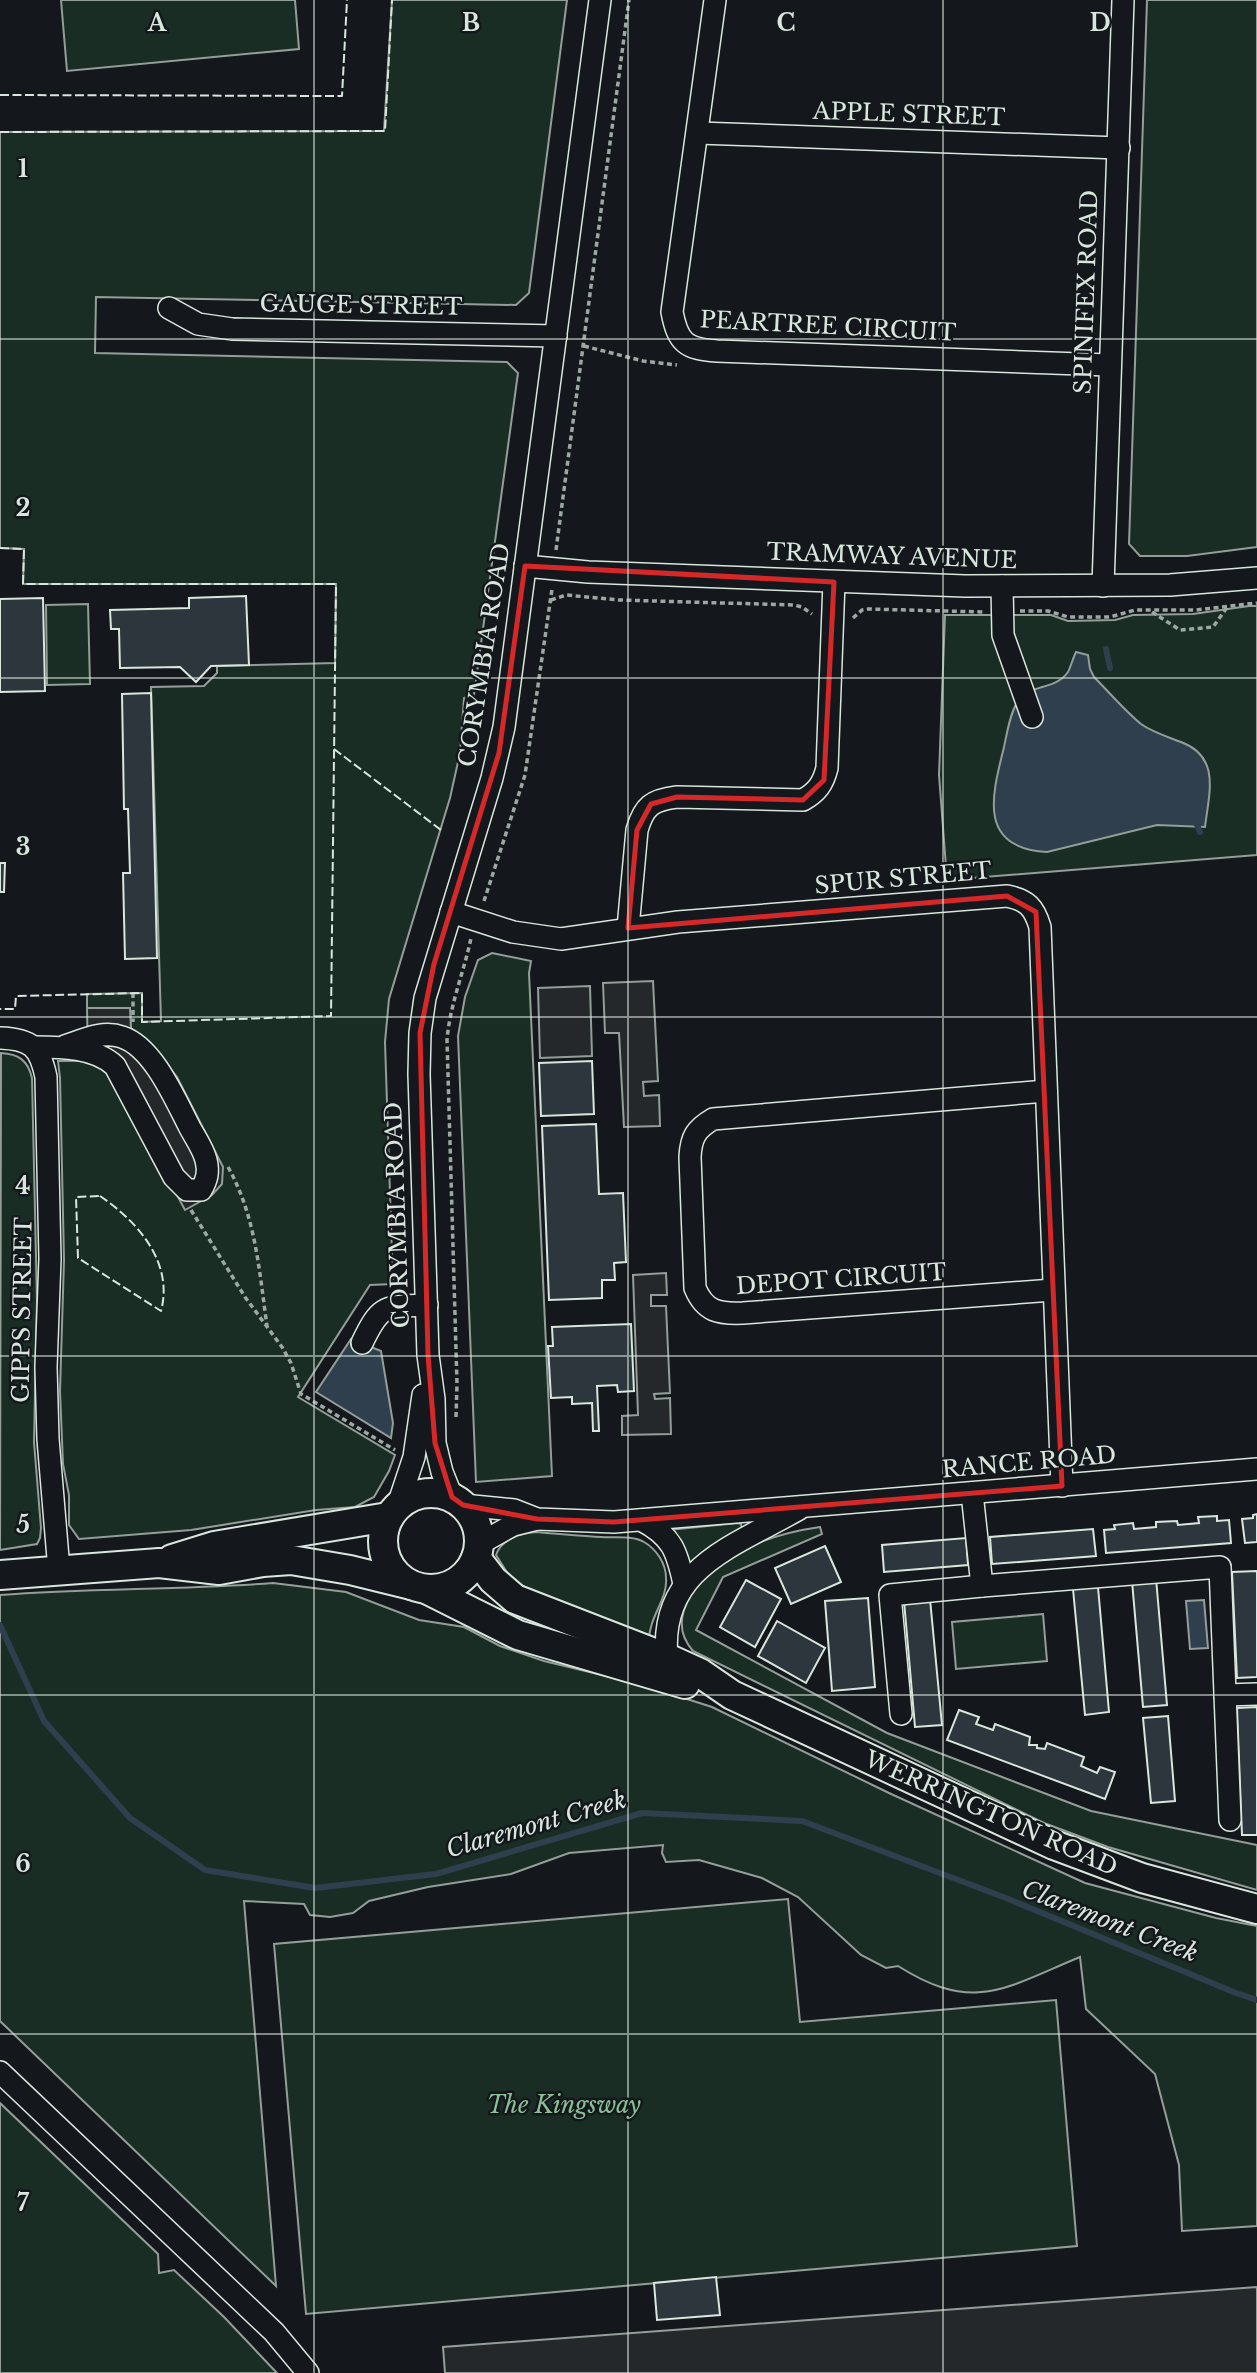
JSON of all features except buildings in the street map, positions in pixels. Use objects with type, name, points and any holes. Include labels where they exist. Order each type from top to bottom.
[{"type":"main road","points":[[428,1493],[440,1493],[458,1501],[471,1514],[478,1528],[477,1551],[468,1572],[457,1582],[442,1588],[419,1587],[398,1576],[388,1564],[383,1549],[393,1511],[412,1496],[428,1493]]},
{"type":"main road","name":"WERRINGTON ROAD","points":[[159,1563],[214,1546],[393,1511]]},
{"type":"main road","name":"WERRINGTON ROAD","points":[[477,1551],[493,1580],[515,1599],[700,1673],[732,1695],[1063,1849],[1162,1884],[1257,1909]]},
{"type":"main road","name":"WERRINGTON ROAD","points":[[0,1575],[159,1563],[219,1570],[290,1560],[350,1570],[419,1587],[518,1635],[651,1672],[701,1690],[732,1695]]},
{"type":"street","name":"CORYMBIA ROAD","points":[[458,1501],[442,1472],[435,1443],[434,1399],[428,1355],[420,1033],[425,999],[499,753],[600,0]]},
{"type":"street","name":"PEARTREE CIRCUIT","points":[[715,0],[673,312],[676,330],[685,344],[702,351],[1109,365]]},
{"type":"street","name":"SPINIFEX ROAD","points":[[1103,586],[1123,0]]},
{"type":"street","name":"APPLE STREET","points":[[698,133],[1119,148]]},
{"type":"street","name":"GAUGE STREET","points":[[169,308],[198,324],[232,329],[556,336]]},
{"type":"street","name":"TRAMWAY AVENUE","points":[[526,566],[588,572],[1002,586],[1205,584],[1257,578]]},
{"type":"street","points":[[628,928],[637,830],[642,815],[651,804],[663,798],[677,797],[803,800],[816,793],[827,768],[835,582]]},
{"type":"street","points":[[1002,586],[1003,635],[1032,717]]},
{"type":"street","name":"SPUR STREET","points":[[451,912],[537,937],[561,939],[678,922],[1007,896],[1030,904],[1036,912],[1040,927],[1062,1486]]},
{"type":"street","points":[[0,1038],[23,1041],[35,1047],[65,1046],[105,1056],[115,1066],[174,1177],[187,1190],[201,1190],[208,1177],[206,1158],[165,1080],[140,1048],[124,1037],[111,1034],[94,1036],[65,1046]]},
{"type":"street","name":"GIPPS STREET","points":[[35,1047],[46,1077],[50,1259],[47,1415],[59,1570]]},
{"type":"street","name":"DEPOT CIRCUIT","points":[[1046,1091],[713,1119],[699,1127],[691,1140],[695,1288],[700,1300],[711,1309],[725,1313],[1054,1290]]},
{"type":"street","points":[[362,1343],[373,1320],[386,1308],[427,1305]]},
{"type":"street","name":"CORYMBIA ROAD","points":[[393,1511],[419,1433],[428,1355]]},
{"type":"street","name":"RANCE ROAD","points":[[477,1551],[513,1525],[537,1519],[586,1522],[641,1520],[1257,1469]]},
{"type":"street","points":[[972,1493],[982,1586]]},
{"type":"street","name":"RANCE ROAD","points":[[458,1501],[514,1510],[537,1519]]},
{"type":"street","name":"RANCE ROAD","points":[[667,1658],[666,1624],[672,1605],[684,1584],[705,1563],[725,1549],[804,1506]]},
{"type":"street","points":[[641,1520],[659,1530],[671,1543],[679,1561],[684,1584]]},
{"type":"street","points":[[901,1714],[890,1595],[1220,1567],[1230,1820]]},
{"type":"street","points":[[1225,1695],[1257,1694]]},
{"type":"street","points":[[0,2072],[274,2332],[308,2373]]},
{"type":"path","points":[[557,545],[629,0]]},
{"type":"path","points":[[584,346],[643,361],[677,365]]},
{"type":"path","points":[[484,901],[525,775],[552,590]]},
{"type":"path","points":[[551,600],[566,595],[619,600],[794,606],[808,610],[814,618],[820,618]]},
{"type":"path","points":[[847,618],[854,618],[862,610],[868,609],[1048,611],[1069,617],[1110,617],[1135,610],[1196,610],[1257,603]]},
{"type":"path","points":[[1151,611],[1180,630],[1213,627],[1228,606]]},
{"type":"path","points":[[456,1425],[447,1040],[452,1003],[470,950],[470,941]]},
{"type":"path","points":[[191,1209],[245,1297],[282,1347],[291,1363],[301,1394],[399,1453]]},
{"type":"highlighted area","points":[[525,566],[834,582],[824,780],[803,800],[677,797],[651,804],[637,830],[628,928],[1007,896],[1036,912],[1062,1486],[614,1522],[537,1519],[463,1505],[452,1497],[435,1443],[428,1355],[420,1033],[434,964],[499,753]]},
{"type":"green space","points":[[61,0],[295,0],[299,49],[67,71]]},
{"type":"green space","points":[[392,0],[567,0],[529,293],[516,305],[96,297],[95,353],[507,362],[518,373],[474,695],[464,698],[460,753],[450,798],[389,999],[385,1042],[393,1284],[370,1285],[298,1397],[395,1455],[374,1497],[355,1507],[316,1510],[191,1530],[79,1539],[69,1525],[69,1495],[63,1464],[60,1391],[64,1260],[58,1061],[164,1060],[148,1042],[131,1030],[130,1008],[87,1008],[87,994],[142,993],[142,1022],[161,1021],[151,687],[204,686],[217,673],[217,666],[335,663],[336,584],[23,584],[24,549],[0,548],[0,132],[384,131]]},
{"type":"green space","points":[[1147,0],[1257,0],[1257,547],[1187,556],[1140,556],[1129,544]]},
{"type":"green space","points":[[88,604],[90,684],[47,685],[46,605]]},
{"type":"green space","points":[[1257,606],[1257,855],[947,880],[939,775],[945,615],[1051,615],[1068,621],[1115,620],[1133,615],[1193,614]]},
{"type":"green space","points":[[492,953],[531,961],[529,973],[552,1476],[476,1482],[458,1036],[465,997],[478,960]]},
{"type":"green space","points":[[1,1053],[21,1059],[32,1078],[37,1300],[34,1442],[41,1528],[37,1544],[0,1550]]},
{"type":"green space","points":[[738,1523],[742,1529],[708,1548],[689,1564],[668,1530]]},
{"type":"green space","points":[[820,1527],[822,1534],[723,1577],[696,1630],[887,1733],[1091,1811],[1257,1845],[1257,1890],[1108,1847],[1044,1823],[693,1651],[684,1637],[684,1609],[691,1595],[712,1571],[737,1553],[757,1544],[788,1533]]},
{"type":"green space","points":[[536,1532],[629,1538],[644,1542],[652,1548],[660,1557],[666,1572],[666,1586],[649,1640],[532,1593],[508,1574],[496,1555],[499,1549],[512,1538]]},
{"type":"green space","points":[[273,1583],[346,1592],[419,1620],[464,1627],[500,1646],[544,1661],[643,1685],[712,1707],[889,1793],[1085,1883],[1216,1918],[1257,1926],[1257,2226],[1182,2231],[1179,2165],[1155,2074],[1086,2009],[1080,1957],[1031,1978],[989,1991],[948,1989],[925,1981],[898,1966],[886,1968],[861,1955],[798,1897],[762,1878],[699,1860],[666,1862],[662,1853],[663,1845],[569,1853],[511,1874],[428,1887],[369,1901],[353,1913],[330,1917],[310,1915],[304,1904],[244,1901],[276,2286],[0,2021],[0,1595]]},
{"type":"green space","points":[[1043,1614],[1047,1661],[956,1669],[952,1622]]},
{"type":"green space","name":"The Kingsway","points":[[788,1899],[800,2022],[1056,2000],[1077,2246],[306,2314],[274,1944]]},
{"type":"green space","points":[[0,2103],[158,2254],[159,2273],[174,2270],[224,2317],[277,2373],[0,2373]]},
{"type":"shaded area","points":[[653,981],[658,1081],[643,1082],[644,1096],[659,1095],[660,1126],[624,1127],[619,1033],[605,1033],[603,983]]},
{"type":"shaded area","points":[[590,986],[592,1056],[540,1058],[538,988]]},
{"type":"shaded area","points":[[87,1008],[130,1008],[131,1030],[148,1042],[177,1077],[223,1167],[222,1184],[212,1195],[185,1210],[108,1067],[88,1061]]},
{"type":"shaded area","points":[[666,1273],[667,1295],[651,1295],[651,1306],[666,1306],[670,1393],[654,1394],[655,1399],[670,1398],[671,1434],[622,1435],[622,1416],[638,1415],[633,1275]]},
{"type":"shaded area","points":[[1257,2287],[1257,2373],[445,2373],[443,2347]]},
{"type":"water","points":[[1076,652],[1088,655],[1094,677],[1141,724],[1194,749],[1202,757],[1210,777],[1205,827],[1157,825],[1047,852],[1025,848],[1009,841],[999,830],[995,816],[996,783],[1013,711],[1018,701],[1029,692],[1063,678]]},
{"type":"water","points":[[351,1339],[381,1351],[393,1423],[391,1438],[316,1392]]},
{"type":"water","points":[[1204,1600],[1208,1648],[1190,1649],[1186,1601]]},
{"type":"waterway","points":[[1106,649],[1110,668]]},
{"type":"waterway","points":[[1195,820],[1200,832]]},
{"type":"waterway","name":"Claremont Creek","points":[[0,1625],[44,1721],[130,1818],[205,1870],[315,1888],[436,1874],[642,1813],[802,1821],[1006,1898],[1257,2000]]},
{"type":"fence","points":[[0,95],[342,96],[347,0]]},
{"type":"fence","points":[[0,132],[385,131],[392,0]]},
{"type":"fence","points":[[0,548],[24,549],[23,584],[336,584],[331,1016],[142,1022],[142,993],[16,996],[15,1009],[0,1009]]},
{"type":"fence","points":[[334,749],[441,830]]},
{"type":"fence","points":[[100,1196],[127,1218],[149,1244],[162,1276],[164,1293],[161,1311],[78,1258],[76,1197],[100,1196]]}]
